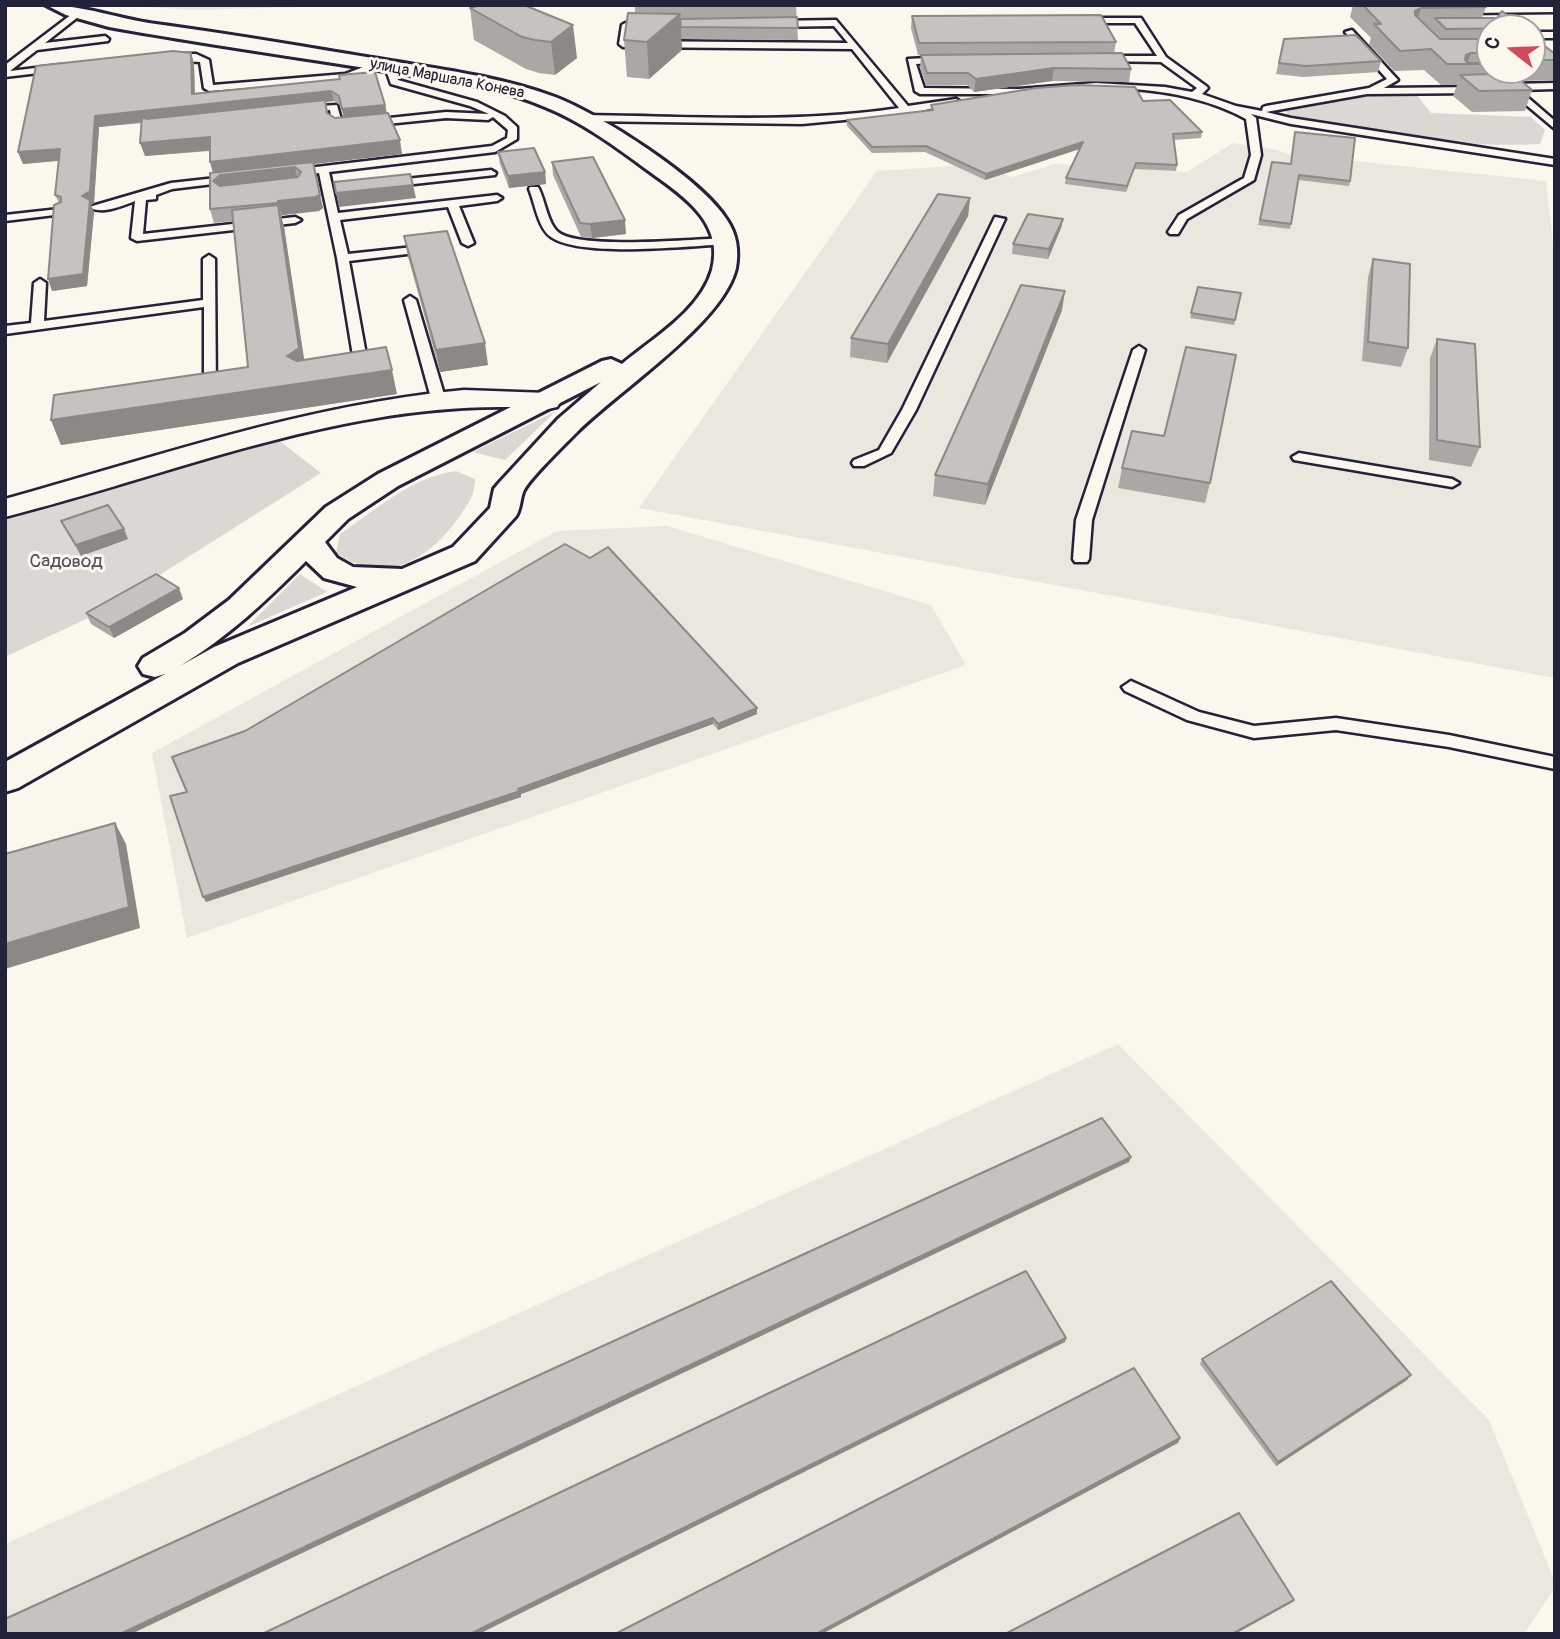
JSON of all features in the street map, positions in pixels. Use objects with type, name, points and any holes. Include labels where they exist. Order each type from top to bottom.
[{"type":"main road","name":"улица Маршала Конева","points":[[54,5],[79,13],[512,89],[551,102],[584,118],[684,187],[712,215],[727,241]]},
{"type":"main road","points":[[496,472],[568,425],[700,311],[714,294],[723,276],[727,241]]},
{"type":"main road","points":[[5,752],[197,641],[241,607],[337,513],[388,480],[548,401],[677,330]]},
{"type":"main road","points":[[429,460],[461,457],[496,472]]},
{"type":"main road","points":[[5,779],[226,655],[406,576],[464,554],[505,510],[496,472]]},
{"type":"main road","points":[[309,542],[329,570],[360,578],[406,576]]},
{"type":"street","points":[[5,508],[269,435],[378,409],[438,398],[485,395],[548,401]]},
{"type":"lane","points":[[1476,17],[1465,10],[1555,9]]},
{"type":"lane","points":[[5,72],[79,13]]},
{"type":"lane","points":[[1073,20],[1138,20],[1163,58],[1203,88],[1193,96]]},
{"type":"lane","points":[[766,24],[836,23],[907,111]]},
{"type":"lane","points":[[668,25],[626,25],[623,44],[852,46]]},
{"type":"lane","points":[[1349,32],[1393,80]]},
{"type":"lane","points":[[35,47],[105,39]]},
{"type":"lane","points":[[152,59],[195,57],[204,60],[209,88],[346,77],[384,66],[394,82],[470,104],[503,117],[513,129],[512,139],[495,149],[282,174]]},
{"type":"lane","points":[[1083,59],[1163,58]]},
{"type":"lane","points":[[950,60],[911,61],[920,91],[1017,91]]},
{"type":"lane","points":[[5,72],[78,66]]},
{"type":"lane","points":[[1367,91],[1393,80],[1475,79]]},
{"type":"lane","points":[[584,118],[802,121],[907,111],[1017,91],[1075,85],[1111,86],[1193,96],[1292,121],[1555,162]]},
{"type":"lane","points":[[1555,86],[1510,87],[1555,126]]},
{"type":"lane","points":[[1247,110],[1285,107],[1367,91],[1481,90]]},
{"type":"lane","points":[[295,111],[334,107],[338,126],[446,116],[503,117]]},
{"type":"lane","points":[[1174,232],[1183,217],[1249,180],[1256,155],[1251,118],[1235,107]]},
{"type":"lane","points":[[1516,154],[1555,148]]},
{"type":"lane","points":[[323,169],[343,258],[362,370],[350,372]]},
{"type":"lane","points":[[381,185],[491,173]]},
{"type":"lane","points":[[94,207],[113,205],[171,186],[240,179]]},
{"type":"lane","points":[[327,191],[340,189]]},
{"type":"lane","points":[[534,189],[553,233],[567,241],[637,245],[727,241]]},
{"type":"lane","points":[[141,196],[171,199]]},
{"type":"lane","points":[[141,196],[137,238],[295,220]]},
{"type":"lane","points":[[333,217],[497,198]]},
{"type":"lane","points":[[452,203],[468,243]]},
{"type":"lane","points":[[5,218],[59,212]]},
{"type":"lane","points":[[859,463],[884,453],[909,410],[999,219]]},
{"type":"lane","points":[[343,258],[450,246]]},
{"type":"lane","points":[[197,393],[211,392],[209,259]]},
{"type":"lane","points":[[37,326],[40,283]]},
{"type":"lane","points":[[410,300],[438,398]]},
{"type":"lane","points":[[5,330],[208,303]]},
{"type":"lane","points":[[1082,559],[1084,520],[1139,350]]},
{"type":"lane","points":[[1299,457],[1452,482]]},
{"type":"lane","points":[[1130,687],[1193,716],[1254,732],[1336,724],[1449,741],[1555,763]]},
{"type":"shaded area","points":[[119,5],[374,5],[192,10]]},
{"type":"shaded area","points":[[1233,143],[1278,150],[1287,154],[1546,181],[1555,261],[1555,678],[639,508],[877,171],[954,166],[985,180],[1004,174],[1012,177],[1055,164],[1187,172]]},
{"type":"shaded area","points":[[667,526],[931,605],[966,665],[187,938],[152,753],[557,531]]},
{"type":"shaded area","points":[[1118,1044],[1489,1420],[1555,1582],[1555,1587],[1524,1634],[5,1634],[5,1544]]},
{"type":"green space","points":[[1368,93],[1416,94],[1431,113],[1531,117],[1545,130],[1540,144],[1477,144],[1415,138],[1290,119],[1285,110]]},
{"type":"green space","points":[[556,411],[505,460],[473,452]]},
{"type":"green space","name":"Садовод","points":[[277,439],[321,473],[101,612],[5,657],[5,516]]},
{"type":"green space","points":[[456,471],[475,479],[475,485],[465,508],[434,546],[404,564],[388,568],[354,563],[336,553],[340,534],[381,505],[424,480]]},
{"type":"green space","points":[[300,574],[327,592],[247,627]]},
{"type":"building","points":[[480,5],[524,5],[573,25],[551,42],[535,40],[522,37],[470,8]]},
{"type":"building","points":[[1363,5],[1486,7],[1421,8],[1415,11],[1415,15],[1440,39],[1476,39],[1476,53],[1466,55],[1465,60],[1476,64],[1447,64],[1431,49],[1400,51],[1374,24],[1381,24]]},
{"type":"building","points":[[628,13],[680,14],[647,42],[624,40]]},
{"type":"building","points":[[1101,15],[1116,42],[919,43],[912,16]]},
{"type":"building","points":[[797,17],[798,28],[681,27],[680,19]]},
{"type":"building","points":[[1435,18],[1476,18],[1476,29],[1446,29]]},
{"type":"building","points":[[1356,35],[1381,61],[1306,66],[1279,63],[1284,39]]},
{"type":"building","points":[[1546,47],[1555,54],[1555,60],[1546,60]]},
{"type":"building","points":[[173,51],[191,53],[192,94],[340,79],[339,75],[375,72],[385,105],[342,109],[339,96],[331,91],[95,116],[90,191],[82,196],[90,200],[83,274],[48,279],[54,205],[61,202],[61,197],[55,195],[60,149],[18,152],[36,66]]},
{"type":"building","points":[[1122,53],[1131,69],[1054,68],[976,79],[968,73],[927,73],[921,55]]},
{"type":"building","points":[[1476,74],[1476,84],[1525,84],[1532,90],[1479,91],[1460,75]]},
{"type":"building","points":[[1076,85],[1135,87],[1143,101],[1170,100],[1202,132],[1173,134],[1177,165],[1136,163],[1127,186],[1066,178],[1083,142],[986,174],[926,146],[872,147],[847,120],[933,110],[931,105],[1036,88]]},
{"type":"building","points":[[325,100],[327,113],[335,118],[388,113],[400,140],[210,162],[210,137],[140,143],[142,117],[147,119]]},
{"type":"building","points":[[1295,132],[1355,138],[1350,181],[1299,175],[1291,224],[1260,220],[1272,162],[1291,164]]},
{"type":"building","points":[[534,148],[545,172],[508,176],[498,152]]},
{"type":"building","points":[[593,157],[625,220],[580,223],[552,162]]},
{"type":"building","points":[[313,162],[320,195],[278,203],[210,209],[210,173]],"holes":[[[295,167],[301,172],[298,177],[220,186],[213,181],[220,175]]]},
{"type":"building","points":[[410,174],[413,185],[336,193],[334,182]]},
{"type":"building","points":[[938,194],[970,198],[888,344],[851,338]]},
{"type":"building","points":[[278,205],[299,348],[287,356],[297,361],[386,347],[392,370],[51,420],[54,395],[248,367],[232,210]]},
{"type":"building","points":[[1028,214],[1063,219],[1049,249],[1013,244]]},
{"type":"building","points":[[447,231],[485,343],[436,350],[404,236]]},
{"type":"building","points":[[1373,259],[1410,264],[1408,348],[1368,342]]},
{"type":"building","points":[[1021,285],[1065,291],[988,484],[935,475]]},
{"type":"building","points":[[1198,287],[1241,293],[1235,320],[1191,313]]},
{"type":"building","points":[[1437,339],[1475,344],[1480,447],[1437,440]]},
{"type":"building","points":[[1186,347],[1236,355],[1210,483],[1122,468],[1132,431],[1164,436]]},
{"type":"building","points":[[108,505],[124,529],[76,545],[61,521]]},
{"type":"building","points":[[565,544],[590,558],[608,547],[757,708],[718,724],[713,718],[518,789],[520,791],[203,897],[170,796],[187,792],[172,757],[245,731]]},
{"type":"building","points":[[156,574],[179,588],[109,627],[86,613]]},
{"type":"building","points":[[115,823],[129,907],[5,944],[5,854]]},
{"type":"building","points":[[1102,1118],[1131,1157],[120,1634],[5,1634],[5,1619]]},
{"type":"building","points":[[1026,1271],[1066,1338],[470,1634],[262,1634]]},
{"type":"building","points":[[1331,1281],[1411,1375],[1278,1462],[1202,1359]]},
{"type":"building","points":[[1134,1368],[1180,1438],[816,1634],[615,1634]]},
{"type":"building","points":[[1239,1513],[1294,1600],[1232,1634],[1005,1634]]}]
